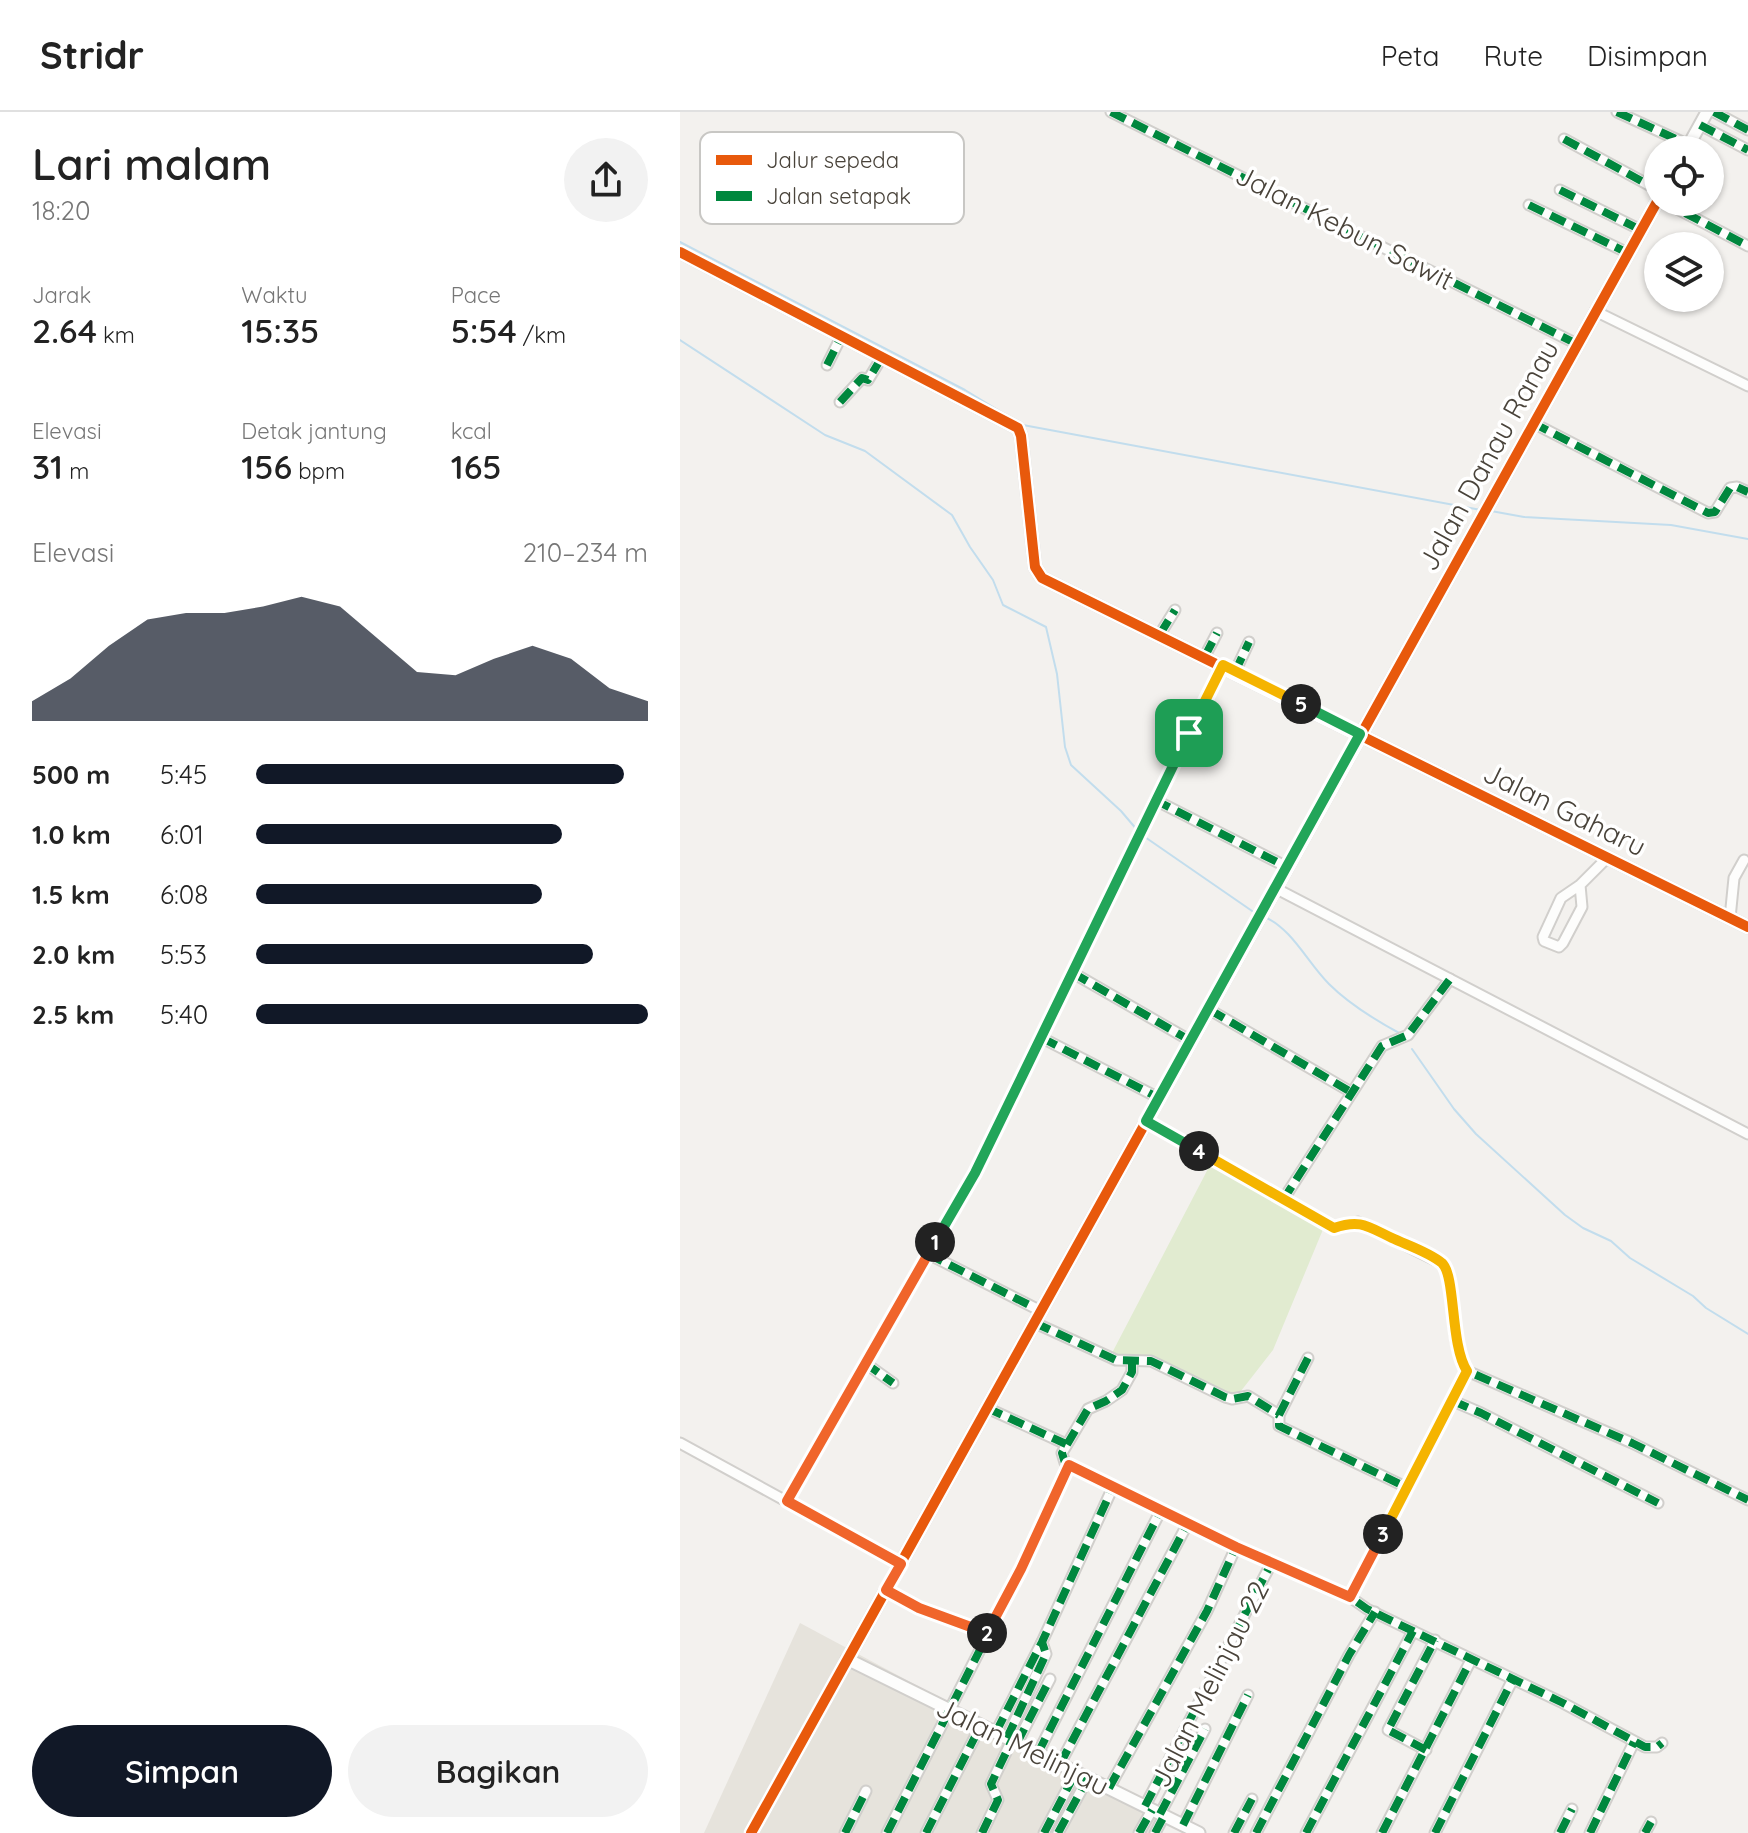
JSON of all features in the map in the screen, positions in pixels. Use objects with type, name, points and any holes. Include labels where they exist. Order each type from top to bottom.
[{"type":"street","name":"Jalan Kebun Sawit","points":[[1111,112],[1577,344]]},
{"type":"street","points":[[1617,112],[1664,136]]},
{"type":"street","points":[[1694,136],[1707,112]]},
{"type":"street","points":[[1714,112],[1748,130]]},
{"type":"street","points":[[1700,125],[1748,150]]},
{"type":"street","points":[[1564,139],[1644,182]]},
{"type":"street","points":[[1560,190],[1641,230]]},
{"type":"street","points":[[1529,205],[1628,253]]},
{"type":"street","name":"Jalan Danau Ranau","points":[[751,1833],[1649,216]]},
{"type":"street","points":[[1691,216],[1748,246]]},
{"type":"street","points":[[680,252],[882,357],[874,375],[868,380],[862,378],[840,402]]},
{"type":"street","points":[[1595,311],[1748,386]]},
{"type":"street","points":[[827,365],[841,337]]},
{"type":"street","name":"Jalan Gaharu","points":[[882,357],[1018,428],[1038,575],[1748,927]]},
{"type":"street","points":[[1533,423],[1708,513],[1715,512],[1730,488],[1737,487],[1748,492]]},
{"type":"street","points":[[1160,634],[1175,610]]},
{"type":"street","points":[[1205,656],[1217,633]]},
{"type":"street","points":[[1235,672],[1249,642]]},
{"type":"street","points":[[787,1501],[975,1173],[1223,665]]},
{"type":"street","points":[[1155,800],[1287,867]]},
{"type":"street","points":[[1580,885],[1581,909],[1563,943],[1559,947],[1543,940],[1561,898],[1580,885],[1608,857]]},
{"type":"street","points":[[1730,918],[1734,878],[1744,860]]},
{"type":"street","points":[[1275,888],[1748,1134]]},
{"type":"street","points":[[1073,973],[1191,1041]]},
{"type":"street","points":[[1283,1200],[1382,1046],[1408,1035],[1450,979]]},
{"type":"street","points":[[1210,1010],[1351,1092]]},
{"type":"street","points":[[1042,1038],[1159,1098]]},
{"type":"street","points":[[1146,1121],[1334,1228],[1358,1222],[1443,1264],[1450,1281],[1458,1350],[1467,1371],[1632,1443],[1748,1500]]},
{"type":"street","points":[[928,1254],[1041,1311]]},
{"type":"street","points":[[1035,1323],[1116,1360],[1151,1361],[1225,1397],[1248,1396],[1279,1415]]},
{"type":"street","points":[[1308,1358],[1277,1424],[1408,1488]]},
{"type":"street","points":[[1132,1361],[1133,1369],[1122,1390],[1088,1409],[1066,1444],[1062,1456],[1069,1465],[1236,1547],[1350,1597],[1634,1742],[1650,1748],[1662,1743]]},
{"type":"street","points":[[865,1363],[893,1383]]},
{"type":"street","points":[[1350,1597],[1467,1371]]},
{"type":"street","points":[[1453,1401],[1658,1503]]},
{"type":"street","points":[[987,1408],[1066,1444]]},
{"type":"street","points":[[680,1443],[901,1564]]},
{"type":"street","points":[[887,1833],[989,1634],[1069,1465]]},
{"type":"street","points":[[982,1833],[998,1800],[991,1784],[1046,1654],[1042,1642],[1113,1487]]},
{"type":"street","points":[[1038,1753],[1161,1510]]},
{"type":"street","points":[[1060,1764],[1188,1523]]},
{"type":"street","points":[[1109,1788],[1207,1611],[1236,1547]]},
{"type":"street","name":"Jalan Melinjau 22","points":[[1155,1811],[1272,1562]]},
{"type":"street","points":[[886,1590],[919,1608],[989,1634]]},
{"type":"street","points":[[1256,1833],[1349,1655],[1375,1612]]},
{"type":"street","points":[[1306,1833],[1413,1631]]},
{"type":"street","points":[[1426,1750],[1388,1730],[1435,1640]]},
{"type":"street","name":"Jalan Melinjau","points":[[847,1659],[1199,1833]]},
{"type":"street","points":[[1382,1833],[1471,1660]]},
{"type":"street","points":[[1008,1738],[1050,1679]]},
{"type":"street","points":[[1435,1833],[1513,1679]]},
{"type":"street","points":[[1183,1825],[1248,1695]]},
{"type":"street","points":[[926,1833],[981,1725]]},
{"type":"street","points":[[1139,1833],[1205,1729]]},
{"type":"street","points":[[1590,1833],[1634,1742]]},
{"type":"street","points":[[1044,1833],[1076,1772]]},
{"type":"street","points":[[1058,1833],[1088,1778]]},
{"type":"street","points":[[845,1833],[866,1791]]},
{"type":"street","points":[[1234,1833],[1252,1799]]},
{"type":"street","points":[[1560,1833],[1572,1809]]},
{"type":"street","points":[[1155,1811],[1155,1833]]},
{"type":"street","points":[[1645,1833],[1651,1822]]},
{"type":"shaded area","points":[[800,1623],[1163,1817],[1155,1833],[704,1833]]},
{"type":"green space","points":[[1210,1165],[1324,1227],[1273,1350],[1241,1391],[1229,1396],[1147,1358],[1123,1358],[1112,1353]]},
{"type":"waterway","points":[[680,242],[965,390],[1011,418]]},
{"type":"waterway","points":[[680,340],[825,435],[865,451],[952,515],[993,580],[1003,605],[1046,627],[1057,674],[1065,747],[1071,765],[1138,831]]},
{"type":"waterway","points":[[1023,425],[1481,510]]},
{"type":"waterway","points":[[1491,511],[1524,517],[1671,525],[1748,539]]},
{"type":"waterway","points":[[1142,835],[1255,913]]},
{"type":"waterway","points":[[1265,917],[1292,938],[1337,992],[1363,1012],[1401,1034]]},
{"type":"waterway","points":[[1412,1049],[1454,1109],[1476,1134],[1565,1215],[1583,1228],[1611,1241],[1630,1258],[1748,1334]]},
{"type":"marked path","points":[[1111,112],[1577,344]]},
{"type":"marked path","points":[[1617,112],[1669,136]]},
{"type":"marked path","points":[[1714,112],[1748,130]]},
{"type":"marked path","points":[[1700,125],[1748,150]]},
{"type":"marked path","points":[[1564,139],[1644,182]]},
{"type":"marked path","points":[[1560,190],[1641,230]]},
{"type":"marked path","points":[[1529,205],[1628,253]]},
{"type":"marked path","points":[[1691,216],[1748,246]]},
{"type":"marked path","points":[[827,365],[841,337]]},
{"type":"marked path","points":[[840,402],[862,378],[868,380],[882,357]]},
{"type":"marked path","points":[[1533,423],[1708,513],[1715,512],[1730,488],[1737,487],[1748,492]]},
{"type":"marked path","points":[[1160,634],[1175,610]]},
{"type":"marked path","points":[[1205,656],[1217,633]]},
{"type":"marked path","points":[[1235,672],[1249,642]]},
{"type":"marked path","points":[[1155,800],[1287,867]]},
{"type":"marked path","points":[[1073,973],[1191,1041]]},
{"type":"marked path","points":[[1283,1200],[1382,1046],[1408,1035],[1450,979]]},
{"type":"marked path","points":[[1210,1010],[1351,1092]]},
{"type":"marked path","points":[[1042,1038],[1159,1098]]},
{"type":"marked path","points":[[1146,1121],[1334,1228],[1358,1222],[1443,1264],[1451,1289],[1457,1345],[1467,1371],[1632,1443],[1748,1500]]},
{"type":"marked path","points":[[928,1254],[1041,1311]]},
{"type":"marked path","points":[[1035,1323],[1116,1360],[1151,1361],[1225,1397],[1248,1396],[1279,1415]]},
{"type":"marked path","points":[[1308,1358],[1279,1415],[1279,1426],[1408,1488],[1467,1371]]},
{"type":"marked path","points":[[1132,1361],[1132,1372],[1122,1390],[1088,1409],[1062,1453],[1065,1463],[1236,1547],[1350,1597],[1367,1609],[1563,1703],[1645,1747],[1657,1747],[1662,1743]]},
{"type":"marked path","points":[[865,1363],[893,1383]]},
{"type":"marked path","points":[[1453,1401],[1658,1503]]},
{"type":"marked path","points":[[987,1408],[1066,1444]]},
{"type":"marked path","points":[[887,1833],[1021,1569],[1069,1465]]},
{"type":"marked path","points":[[996,1732],[1042,1642],[1113,1487]]},
{"type":"marked path","points":[[1350,1597],[1408,1488]]},
{"type":"marked path","points":[[1038,1753],[1161,1510]]},
{"type":"marked path","points":[[1060,1764],[1188,1523]]},
{"type":"marked path","points":[[1109,1788],[1207,1611],[1236,1547]]},
{"type":"marked path","points":[[1145,1806],[1272,1562]]},
{"type":"marked path","points":[[886,1590],[919,1608],[989,1634]]},
{"type":"marked path","points":[[1256,1833],[1349,1655],[1375,1612]]},
{"type":"marked path","points":[[1306,1833],[1413,1631]]},
{"type":"marked path","points":[[1426,1750],[1388,1730],[1435,1640]]},
{"type":"marked path","points":[[1007,1738],[1046,1654],[1042,1642]]},
{"type":"marked path","points":[[1382,1833],[1471,1660]]},
{"type":"marked path","points":[[1017,1743],[1050,1679]]},
{"type":"marked path","points":[[1435,1833],[1513,1679]]},
{"type":"marked path","points":[[1183,1825],[1248,1695]]},
{"type":"marked path","points":[[926,1833],[981,1725]]},
{"type":"marked path","points":[[1160,1814],[1205,1729]]},
{"type":"marked path","points":[[982,1833],[998,1800],[991,1784],[1012,1740]]},
{"type":"marked path","points":[[1590,1833],[1634,1742]]},
{"type":"marked path","points":[[1044,1833],[1076,1772]]},
{"type":"marked path","points":[[1058,1833],[1088,1778]]},
{"type":"marked path","points":[[845,1833],[866,1791]]},
{"type":"marked path","points":[[1234,1833],[1252,1799]]},
{"type":"marked path","points":[[1560,1833],[1572,1809]]},
{"type":"marked path","points":[[1139,1833],[1152,1810]]},
{"type":"marked path","points":[[1155,1833],[1164,1816]]},
{"type":"marked path","points":[[1645,1833],[1651,1822]]},
{"type":"cycle path","points":[[751,1833],[1649,216]]},
{"type":"cycle path","points":[[680,252],[1018,428],[1035,567],[1042,578],[1748,927]]},
{"type":"route","points":[[1223,665],[1360,734],[1146,1121],[1334,1228],[1358,1222],[1443,1264],[1450,1281],[1458,1350],[1467,1371],[1350,1597],[1236,1547],[1069,1465],[989,1634],[919,1608],[886,1590],[901,1564],[787,1501],[975,1173],[1189,733],[1223,665]]}]
